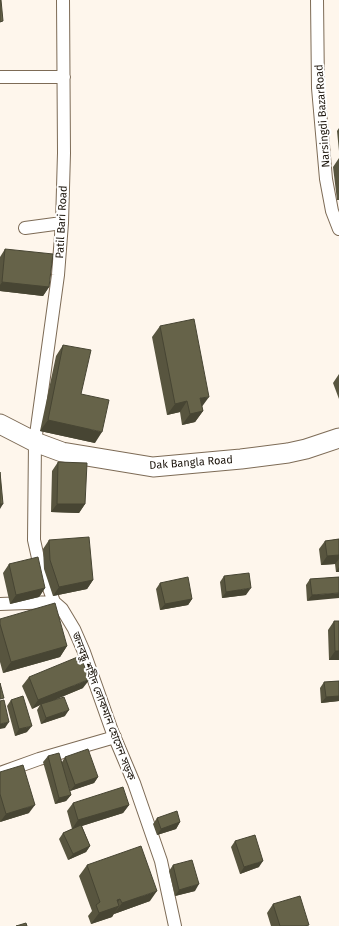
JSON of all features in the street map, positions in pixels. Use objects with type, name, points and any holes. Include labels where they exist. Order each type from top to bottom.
[{"type":"main road","name":"Dak Bangla Road","points":[[0,424],[34,442],[62,452],[153,467],[288,453],[306,449],[339,438]]},
{"type":"street","name":"Patil Bari Road","points":[[34,442],[58,275],[62,223],[64,153],[63,0]]},
{"type":"street","name":"Narsingdi BazarRoad","points":[[317,0],[318,88],[326,179],[332,211],[339,229]]},
{"type":"street","points":[[0,77],[64,76]]},
{"type":"street","points":[[25,228],[62,223]]},
{"type":"street","name":"জনবন্ধু শহীদ লোকমান হোসেন সড়ক","points":[[34,442],[34,540],[40,567],[54,602],[62,609],[84,652],[114,737],[134,783],[161,861],[175,926]]},
{"type":"street","points":[[0,604],[54,602]]},
{"type":"street","points":[[0,773],[39,759],[114,737]]},
{"type":"building","points":[[0,0],[3,21],[0,22]]},
{"type":"building","points":[[5,249],[53,254],[49,287],[2,282]]},
{"type":"building","points":[[194,319],[209,397],[200,398],[203,411],[190,414],[187,401],[175,404],[160,326]]},
{"type":"building","points":[[63,345],[91,350],[81,394],[109,400],[102,432],[48,420]]},
{"type":"building","points":[[58,462],[87,463],[85,504],[57,504]]},
{"type":"building","points":[[0,472],[3,504],[0,504]]},
{"type":"building","points":[[89,537],[93,580],[59,587],[50,560],[49,540]]},
{"type":"building","points":[[339,539],[339,555],[327,556],[325,541]]},
{"type":"building","points":[[38,557],[45,588],[16,595],[9,564]]},
{"type":"building","points":[[249,573],[251,588],[226,592],[224,576]]},
{"type":"building","points":[[188,577],[192,599],[165,604],[160,583]]},
{"type":"building","points":[[339,577],[339,593],[312,595],[310,579]]},
{"type":"building","points":[[55,603],[67,646],[11,662],[0,624],[0,619]]},
{"type":"building","points":[[334,621],[339,621],[339,651],[335,651]]},
{"type":"building","points":[[80,656],[90,679],[38,700],[29,677]]},
{"type":"building","points":[[339,681],[339,696],[326,697],[324,682]]},
{"type":"building","points":[[0,683],[4,698],[0,699]]},
{"type":"building","points":[[23,696],[32,726],[19,729],[11,700]]},
{"type":"building","points":[[64,697],[69,710],[46,718],[41,704]]},
{"type":"building","points":[[4,700],[9,722],[0,724],[0,701]]},
{"type":"building","points":[[88,749],[98,777],[75,785],[65,757]]},
{"type":"building","points":[[59,753],[71,795],[59,798],[48,756]]},
{"type":"building","points":[[23,765],[35,805],[6,814],[0,794],[0,772]]},
{"type":"building","points":[[123,787],[129,805],[78,820],[73,803]]},
{"type":"building","points":[[177,811],[180,822],[161,829],[157,818]]},
{"type":"building","points":[[81,825],[90,846],[73,854],[63,833]]},
{"type":"building","points":[[255,835],[263,861],[244,867],[235,841]]},
{"type":"building","points":[[141,846],[157,891],[122,903],[120,899],[117,900],[119,906],[99,913],[96,905],[100,902],[87,865]]},
{"type":"building","points":[[192,860],[199,884],[179,890],[173,865]]},
{"type":"building","points":[[300,896],[309,925],[280,926],[273,904]]},
{"type":"building","points":[[26,923],[27,926],[16,926]]}]
